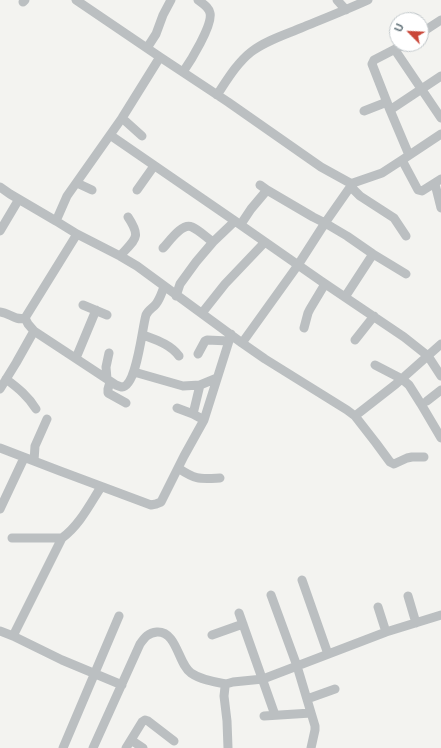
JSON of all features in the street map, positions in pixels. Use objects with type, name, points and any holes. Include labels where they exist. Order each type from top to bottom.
[{"type":"street","points":[[76,0],[321,167],[352,185],[360,196],[394,218],[406,236]]},
{"type":"street","points":[[147,48],[156,34],[163,15],[171,0]]},
{"type":"street","points":[[183,72],[197,50],[211,16],[206,6],[198,0]]},
{"type":"street","points":[[337,0],[346,10]]},
{"type":"street","points":[[217,95],[243,59],[261,45],[368,0]]},
{"type":"street","points":[[429,28],[441,20]]},
{"type":"street","points":[[391,52],[374,60],[372,64],[418,190],[422,191],[438,182],[441,208]]},
{"type":"street","points":[[396,52],[441,118]]},
{"type":"street","points":[[56,221],[68,196],[122,118],[160,57]]},
{"type":"street","points":[[364,111],[388,106],[421,89],[441,76]]},
{"type":"street","points":[[122,118],[142,136]]},
{"type":"street","points":[[242,343],[298,266],[325,223],[352,185],[382,173],[441,134]]},
{"type":"street","points":[[110,135],[238,222],[298,266],[404,337],[428,356],[441,376]]},
{"type":"street","points":[[137,190],[154,166]]},
{"type":"street","points":[[77,183],[92,190]]},
{"type":"street","points":[[0,187],[77,234],[136,266],[176,296],[202,313],[230,337],[242,343],[265,359],[348,410],[355,416],[392,464],[407,458],[424,457]]},
{"type":"street","points":[[176,296],[180,284],[186,275],[213,242],[238,222],[251,209],[264,187],[347,236],[406,274]]},
{"type":"street","points":[[0,231],[19,199]]},
{"type":"street","points":[[120,256],[134,240],[136,234],[134,226],[128,217]]},
{"type":"street","points":[[163,248],[184,226],[192,227],[213,242]]},
{"type":"street","points":[[77,234],[26,318],[28,324],[34,331],[116,385],[121,387],[127,384],[134,372],[147,313],[156,304],[164,287]]},
{"type":"street","points":[[202,313],[225,284],[265,242]]},
{"type":"street","points":[[345,297],[373,254]]},
{"type":"street","points":[[304,328],[310,308],[325,284]]},
{"type":"street","points":[[83,305],[107,315]]},
{"type":"street","points":[[76,358],[96,310]]},
{"type":"street","points":[[0,312],[18,319],[26,318]]},
{"type":"street","points":[[355,340],[374,316]]},
{"type":"street","points":[[0,389],[34,331]]},
{"type":"street","points":[[143,335],[167,345],[179,356]]},
{"type":"street","points":[[198,354],[206,340],[230,337]]},
{"type":"street","points":[[0,448],[101,487],[151,504],[161,502],[190,444],[204,420],[230,337]]},
{"type":"street","points":[[355,416],[402,379],[441,344]]},
{"type":"street","points":[[110,353],[106,367],[109,380],[108,392],[126,403]]},
{"type":"street","points":[[375,365],[402,379],[409,386],[441,438]]},
{"type":"street","points":[[134,372],[183,386],[200,385],[218,378]]},
{"type":"street","points":[[6,379],[20,389],[36,409]]},
{"type":"street","points":[[193,414],[200,385]]},
{"type":"street","points":[[427,401],[441,390]]},
{"type":"street","points":[[177,408],[204,420]]},
{"type":"street","points":[[34,461],[35,446],[47,419]]},
{"type":"street","points":[[0,508],[24,458]]},
{"type":"street","points":[[178,468],[188,475],[200,479],[220,478]]},
{"type":"street","points":[[12,636],[62,538],[76,526],[101,487]]},
{"type":"street","points":[[12,538],[62,538]]},
{"type":"street","points":[[302,580],[328,654]]},
{"type":"street","points":[[271,595],[311,713],[315,730],[311,748]]},
{"type":"street","points":[[408,596],[416,623]]},
{"type":"street","points":[[378,607],[386,632]]},
{"type":"street","points":[[239,613],[275,715]]},
{"type":"street","points":[[93,748],[140,644],[146,636],[152,632],[162,632],[169,636],[190,672],[203,679],[226,684],[263,679],[386,632],[441,615]]},
{"type":"street","points":[[63,748],[119,616]]},
{"type":"street","points":[[212,635],[243,624]]},
{"type":"street","points":[[0,630],[62,660],[122,684]]},
{"type":"street","points":[[226,684],[224,696],[228,748]]},
{"type":"street","points":[[307,699],[335,689]]},
{"type":"street","points":[[264,716],[311,713]]},
{"type":"street","points":[[143,748],[129,744],[142,722],[145,720],[174,741]]}]
